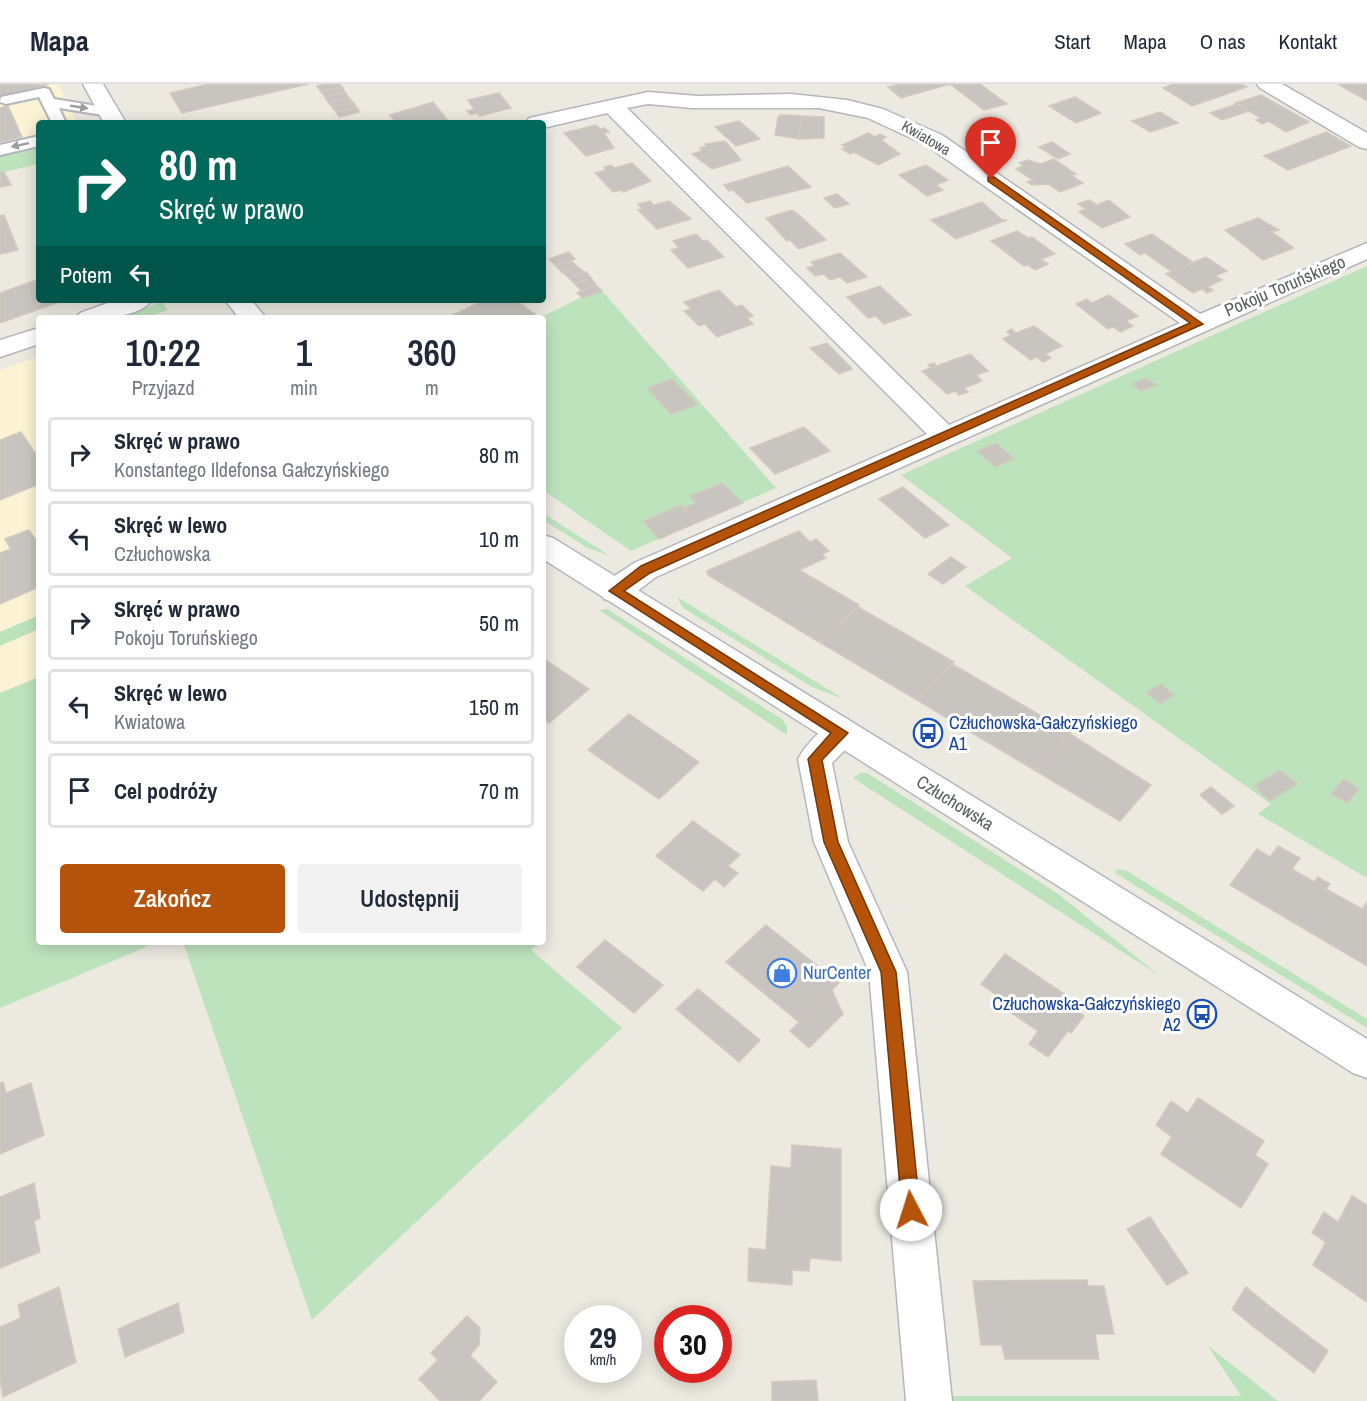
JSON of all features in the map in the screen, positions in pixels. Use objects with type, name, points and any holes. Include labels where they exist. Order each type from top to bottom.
[{"type":"street","points":[[93,84],[112,118]]},
{"type":"street","points":[[1267,84],[1367,142]]},
{"type":"street","name":"Kwiatowa","points":[[546,121],[646,98],[676,102],[827,92],[934,140],[1197,324]]},
{"type":"street","points":[[636,127],[676,102]]},
{"type":"street","points":[[612,105],[944,435]]},
{"type":"street","name":"Pokoju Toruńskiego","points":[[615,591],[645,570],[944,435],[1367,250]]},
{"type":"street","points":[[98,315],[132,303]]},
{"type":"street","points":[[240,303],[250,315]]},
{"type":"street","points":[[0,349],[36,337]]},
{"type":"street","name":"Człuchowska","points":[[546,548],[1367,1060]]},
{"type":"street","points":[[841,733],[814,759],[831,842],[888,972],[929,1401]]},
{"type":"lane","points":[[6,100],[44,92],[57,120]]},
{"type":"lane","points":[[48,102],[112,118]]},
{"type":"lane","points":[[0,150],[36,142]]},
{"type":"shaded area","points":[[0,84],[58,84],[76,120],[36,120],[36,165],[0,173]]},
{"type":"shaded area","points":[[36,357],[36,678],[0,693],[0,370]]},
{"type":"green space","points":[[36,148],[36,165],[0,173],[0,156]]},
{"type":"green space","points":[[1367,266],[1367,878],[1258,814],[1271,804],[965,586],[1012,558],[901,475]]},
{"type":"green space","points":[[602,291],[776,488],[631,551],[546,492],[545,315],[582,297]]},
{"type":"green space","points":[[159,303],[163,303],[168,310],[153,315],[126,315]]},
{"type":"green space","points":[[546,515],[610,556],[586,547],[546,522]]},
{"type":"green space","points":[[677,597],[844,699],[812,687],[683,608]]},
{"type":"green space","points":[[607,609],[782,719],[787,727],[787,735],[599,610]]},
{"type":"green space","points":[[36,616],[36,630],[0,646],[0,632]]},
{"type":"green space","points":[[36,678],[36,945],[148,945],[0,1008],[0,693]]},
{"type":"green space","points":[[860,773],[867,773],[1057,893],[1160,976],[853,778]]},
{"type":"green space","points":[[1117,869],[1127,871],[1367,1019],[1367,1028],[1115,873]]},
{"type":"green space","points":[[184,945],[537,945],[531,950],[622,1028],[312,1320]]},
{"type":"green space","points":[[1208,1346],[1278,1401],[949,1401],[948,1396],[1241,1396]]},
{"type":"building","points":[[0,84],[49,84],[0,96]]},
{"type":"building","points":[[209,84],[308,84],[182,113],[170,93]]},
{"type":"building","points":[[339,84],[342,87],[321,92],[317,86]]},
{"type":"building","points":[[900,84],[950,84],[901,98],[888,87]]},
{"type":"building","points":[[950,84],[980,84],[1007,104],[984,110]]},
{"type":"building","points":[[1174,84],[1242,84],[1247,87],[1192,106],[1163,88]]},
{"type":"building","points":[[1338,84],[1367,84],[1367,101]]},
{"type":"building","points":[[342,87],[345,92],[325,97],[321,92]]},
{"type":"building","points":[[345,92],[349,98],[328,102],[325,97]]},
{"type":"building","points":[[499,93],[511,108],[479,116],[478,113],[471,115],[467,111],[474,109],[468,100]]},
{"type":"building","points":[[1261,95],[1309,122],[1286,132],[1268,121],[1262,124],[1256,120],[1261,118],[1235,103]]},
{"type":"building","points":[[1075,97],[1101,113],[1076,123],[1049,106]]},
{"type":"building","points":[[349,98],[353,102],[332,107],[328,102]]},
{"type":"building","points":[[353,102],[357,108],[336,112],[332,107]]},
{"type":"building","points":[[433,102],[447,120],[394,120],[390,115]]},
{"type":"building","points":[[1237,104],[1249,111],[1222,120],[1210,113]]},
{"type":"building","points":[[8,106],[22,137],[0,142],[0,108]]},
{"type":"building","points":[[357,108],[360,112],[339,117],[336,112]]},
{"type":"building","points":[[1160,112],[1178,123],[1150,132],[1132,121]]},
{"type":"building","points":[[781,115],[802,116],[799,139],[775,135],[778,117]]},
{"type":"building","points":[[802,116],[824,117],[824,138],[799,139]]},
{"type":"building","points":[[739,121],[760,139],[736,146],[715,127]]},
{"type":"building","points":[[596,125],[609,132],[604,133],[614,148],[586,156],[564,133]]},
{"type":"building","points":[[1326,132],[1351,146],[1288,170],[1264,156]]},
{"type":"building","points":[[868,133],[875,137],[880,134],[886,137],[881,140],[900,154],[878,165],[854,152],[850,154],[842,149],[846,147],[842,145]]},
{"type":"building","points":[[725,141],[741,160],[712,169],[692,154],[702,151],[700,148],[707,146],[705,144]]},
{"type":"building","points":[[1052,142],[1070,154],[1058,159],[1039,147]]},
{"type":"building","points":[[1054,159],[1076,174],[1071,175],[1083,183],[1060,192],[1048,184],[1032,185],[1027,182],[1033,180],[1016,169],[1023,166],[1019,163],[1028,160],[1041,164]]},
{"type":"building","points":[[632,163],[651,181],[623,192],[621,190],[613,192],[595,173],[606,170],[604,167],[611,165],[614,168]]},
{"type":"building","points":[[926,165],[948,180],[936,185],[943,190],[927,196],[899,175]]},
{"type":"building","points":[[788,166],[811,187],[747,203],[724,185]]},
{"type":"building","points":[[4,172],[11,185],[0,187],[0,173]]},
{"type":"building","points":[[837,194],[849,204],[835,208],[824,198]]},
{"type":"building","points":[[1089,200],[1097,205],[1109,200],[1130,217],[1102,228],[1079,212],[1086,209],[1078,204]]},
{"type":"building","points":[[650,201],[653,205],[669,201],[691,219],[657,229],[638,210],[642,209],[638,204]]},
{"type":"building","points":[[982,202],[1002,220],[1007,220],[956,239],[931,220]]},
{"type":"building","points":[[792,210],[826,240],[799,249],[790,240],[787,241],[766,218]]},
{"type":"building","points":[[4,215],[18,250],[0,254],[0,216]]},
{"type":"building","points":[[1258,218],[1279,230],[1272,232],[1294,248],[1263,260],[1225,230]]},
{"type":"building","points":[[1017,231],[1028,238],[1032,237],[1055,254],[1041,259],[1048,264],[1035,270],[1028,265],[1024,266],[991,241]]},
{"type":"building","points":[[696,234],[703,241],[707,240],[724,257],[688,268],[671,250],[679,248],[673,241]]},
{"type":"building","points":[[1152,234],[1194,263],[1172,272],[1145,253],[1140,255],[1125,244]]},
{"type":"building","points":[[569,252],[575,259],[555,265],[549,259]]},
{"type":"building","points":[[840,253],[867,277],[847,283],[840,277],[830,280],[823,274],[815,276],[807,268],[815,266],[811,262]]},
{"type":"building","points":[[1206,257],[1227,271],[1215,276],[1222,280],[1207,287],[1213,290],[1207,293],[1202,289],[1193,293],[1166,274]]},
{"type":"building","points":[[570,260],[577,266],[562,272],[555,265]]},
{"type":"building","points":[[577,266],[584,272],[569,278],[562,272]]},
{"type":"building","points":[[586,272],[591,278],[575,284],[569,278]]},
{"type":"building","points":[[591,278],[596,285],[582,291],[575,284]]},
{"type":"building","points":[[36,280],[36,303],[57,303],[0,323],[0,293]]},
{"type":"building","points":[[596,285],[602,291],[583,298],[577,293]]},
{"type":"building","points":[[880,286],[911,315],[884,324],[876,316],[868,318],[847,297]]},
{"type":"building","points":[[719,290],[736,307],[742,305],[753,316],[747,318],[753,324],[717,337],[705,324],[699,326],[684,311],[691,309],[684,302]]},
{"type":"building","points":[[1109,295],[1138,316],[1126,321],[1133,326],[1121,332],[1113,327],[1108,329],[1076,304],[1087,299],[1092,303]]},
{"type":"building","points":[[478,303],[519,303],[535,314],[533,315],[453,315]]},
{"type":"building","points":[[1034,326],[1062,346],[1045,354],[1051,358],[1043,362],[1037,357],[1031,360],[1003,339],[1011,335],[1007,332],[1011,329],[1016,333]]},
{"type":"building","points":[[827,343],[852,369],[839,374],[810,348]]},
{"type":"building","points":[[970,354],[988,371],[976,375],[982,381],[964,388],[968,392],[959,395],[955,391],[947,394],[922,371],[931,368],[928,365],[934,363],[936,366]]},
{"type":"building","points":[[1146,378],[1156,385],[1141,391],[1132,384]]},
{"type":"building","points":[[672,379],[697,405],[671,414],[647,388]]},
{"type":"building","points":[[804,427],[830,451],[775,474],[750,448]]},
{"type":"building","points":[[21,432],[36,454],[36,485],[0,500],[0,440]]},
{"type":"building","points":[[996,443],[1014,459],[995,467],[977,451]]},
{"type":"building","points":[[722,483],[743,503],[696,523],[684,508],[696,503],[690,496]]},
{"type":"building","points":[[903,487],[949,525],[925,538],[879,499]]},
{"type":"building","points":[[681,505],[696,523],[659,539],[644,521]]},
{"type":"building","points":[[29,530],[36,538],[36,588],[0,604],[0,553],[11,549],[5,539]]},
{"type":"building","points":[[799,531],[810,542],[816,539],[829,551],[822,554],[826,558],[799,570],[859,605],[819,642],[708,575],[707,571]]},
{"type":"building","points":[[951,557],[966,567],[943,584],[928,574]]},
{"type":"building","points":[[858,607],[954,662],[917,700],[819,642]]},
{"type":"building","points":[[546,660],[589,689],[549,723],[546,721]]},
{"type":"building","points":[[952,664],[1071,733],[1036,771],[917,700]]},
{"type":"building","points":[[1161,684],[1174,695],[1160,704],[1147,693]]},
{"type":"building","points":[[629,714],[699,762],[659,799],[588,750]]},
{"type":"building","points":[[1070,734],[1151,785],[1120,821],[1036,771]]},
{"type":"building","points":[[1280,770],[1297,784],[1270,801],[1254,786]]},
{"type":"building","points":[[1344,779],[1359,789],[1347,803],[1331,794]]},
{"type":"building","points":[[1211,787],[1234,806],[1222,814],[1200,795]]},
{"type":"building","points":[[693,821],[740,855],[728,866],[738,873],[724,887],[715,879],[703,891],[656,856]]},
{"type":"building","points":[[1278,846],[1300,858],[1292,869],[1314,882],[1318,877],[1330,884],[1326,889],[1362,909],[1367,902],[1367,966],[1230,885],[1257,849],[1270,857]]},
{"type":"building","name":"NurCenter","points":[[766,925],[839,983],[799,1022],[726,962]]},
{"type":"building","points":[[605,940],[663,985],[634,1013],[577,967]]},
{"type":"building","points":[[1005,954],[1076,1002],[1072,1008],[1084,1016],[1071,1033],[1068,1031],[1048,1057],[1029,1044],[1038,1031],[998,1004],[1002,999],[981,984]]},
{"type":"building","points":[[698,989],[760,1040],[739,1062],[676,1009]]},
{"type":"building","points":[[832,990],[843,1014],[809,1048],[790,1031]]},
{"type":"building","points":[[3,1082],[6,1093],[31,1083],[44,1135],[0,1154],[0,1083]]},
{"type":"building","points":[[1198,1098],[1264,1141],[1255,1155],[1268,1164],[1241,1208],[1161,1154],[1172,1137],[1156,1125],[1171,1101],[1188,1113]]},
{"type":"building","points":[[792,1145],[841,1149],[841,1261],[810,1258],[809,1271],[792,1270],[792,1285],[748,1281],[749,1248],[766,1250],[771,1166],[791,1168]]},
{"type":"building","points":[[34,1183],[40,1218],[34,1221],[40,1252],[0,1268],[0,1197]]},
{"type":"building","points":[[1352,1196],[1367,1205],[1367,1302],[1313,1265],[1326,1242],[1312,1233],[1324,1212],[1338,1222]]},
{"type":"building","points":[[1150,1217],[1188,1273],[1167,1285],[1127,1229]]},
{"type":"building","points":[[1087,1280],[1088,1286],[1104,1286],[1114,1334],[1095,1334],[1099,1359],[1005,1359],[1002,1345],[981,1345],[973,1281]]},
{"type":"building","points":[[59,1287],[76,1362],[3,1397],[0,1381],[0,1327],[21,1318],[18,1305]]},
{"type":"building","points":[[1246,1287],[1269,1306],[1254,1327],[1232,1309]]},
{"type":"building","points":[[178,1303],[184,1332],[125,1357],[118,1329]]},
{"type":"building","points":[[1269,1306],[1328,1351],[1314,1373],[1254,1327]]},
{"type":"building","points":[[467,1316],[480,1328],[479,1345],[470,1355],[497,1382],[479,1401],[440,1401],[419,1379],[438,1360],[431,1353]]},
{"type":"building","points":[[816,1380],[818,1401],[772,1401],[772,1382]]},
{"type":"place","name":"Człuchowska-Gałczyńskiego A1","points":[[928,733]]},
{"type":"place","name":"NurCenter","points":[[782,973]]},
{"type":"place","name":"Człuchowska-Gałczyńskiego A2","points":[[1202,1014]]},
{"type":"route","points":[[911,1210],[888,972],[831,842],[814,759],[841,733],[615,591],[645,570],[1197,324],[991,179]]}]
